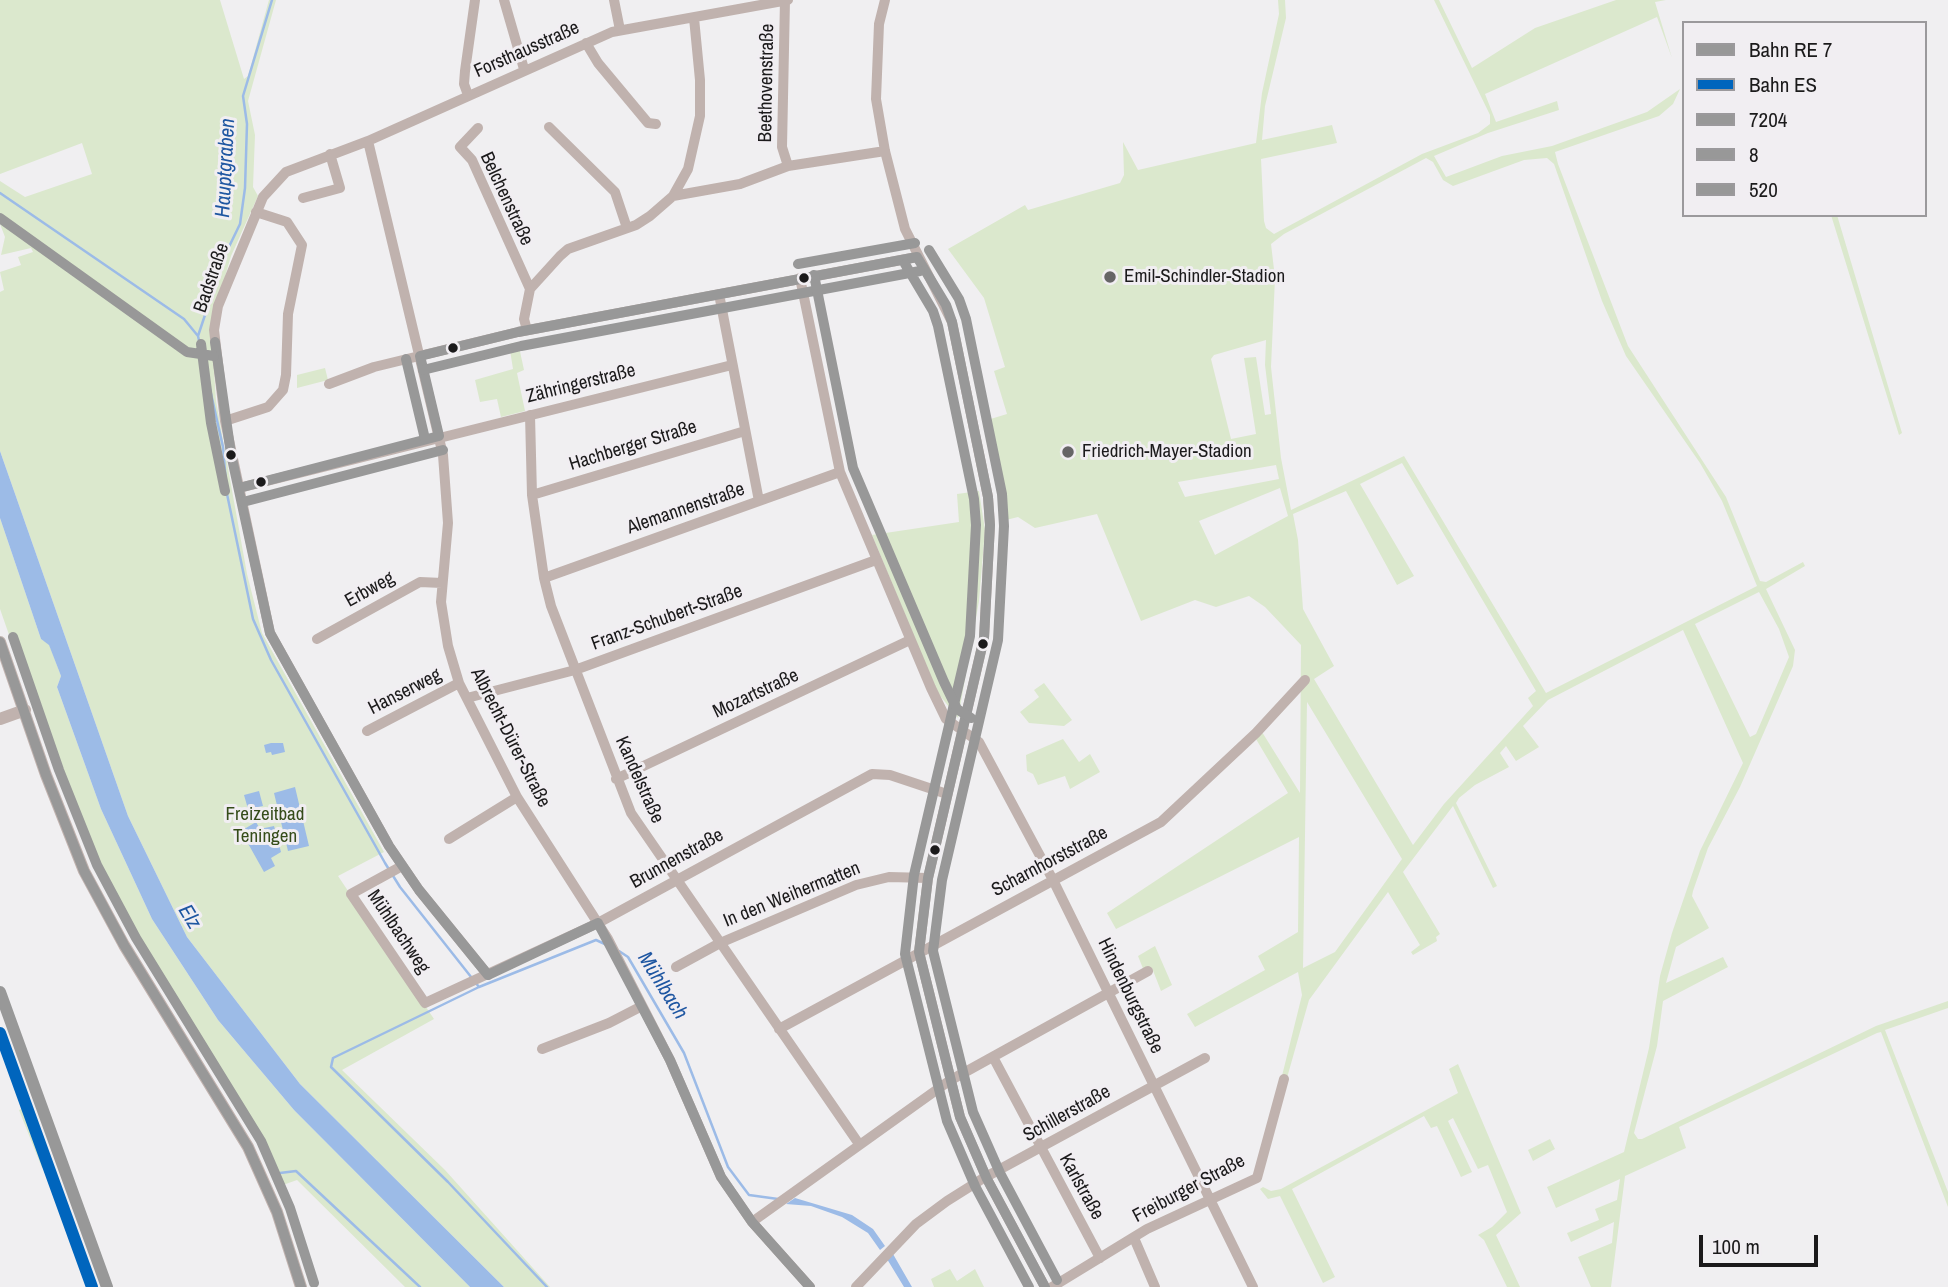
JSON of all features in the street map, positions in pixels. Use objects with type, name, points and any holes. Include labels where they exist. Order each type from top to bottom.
[{"type":"street","points":[[468,95],[464,84],[475,0]]},
{"type":"street","points":[[504,0],[524,69]]},
{"type":"street","points":[[614,0],[620,30]]},
{"type":"street","points":[[716,0],[718,12]]},
{"type":"street","name":"Forsthausstraße","points":[[263,197],[286,172],[369,141],[524,69],[620,30],[786,0]]},
{"type":"street","name":"Beethovenstraße","points":[[786,0],[782,147],[788,166]]},
{"type":"street","points":[[882,1],[876,99],[884,151],[905,229],[917,257],[946,305],[952,322],[988,498],[990,574],[985,633],[928,878],[919,952],[949,1081],[963,1126],[987,1179],[1045,1287]]},
{"type":"street","points":[[527,330],[524,319],[530,289],[568,249],[627,228],[650,216],[673,196],[688,169],[700,116],[701,80],[694,18]]},
{"type":"street","points":[[586,43],[598,63],[651,126],[656,124]]},
{"type":"street","points":[[549,127],[615,192],[627,228]]},
{"type":"street","name":"Belchenstraße","points":[[478,128],[460,147],[472,160],[530,289]]},
{"type":"street","name":"Albrecht-Dürer-Straße","points":[[369,141],[439,436],[447,485],[448,523],[441,602],[448,646],[459,683],[517,797],[615,952],[695,1114],[721,1177],[752,1222],[810,1287]]},
{"type":"street","points":[[673,196],[740,184],[788,166],[884,151]]},
{"type":"street","points":[[303,198],[340,188],[330,154]]},
{"type":"street","name":"Badstraße","points":[[263,197],[228,276],[214,330],[225,421],[270,633],[399,867],[484,977]]},
{"type":"street","points":[[225,421],[268,407],[283,390],[286,375],[288,314],[302,245],[287,222],[256,212]]},
{"type":"street","points":[[329,384],[374,367],[527,330],[917,257]]},
{"type":"street","name":"Hindenburgstraße","points":[[800,278],[840,472],[910,640],[946,719],[979,742],[1053,880],[1253,1287]]},
{"type":"street","points":[[719,294],[760,501]]},
{"type":"street","name":"Zähringerstraße","points":[[239,488],[732,365]]},
{"type":"street","name":"Kandelstraße","points":[[530,415],[532,495],[544,578],[616,779],[645,837],[859,1144]]},
{"type":"street","name":"Hachberger Straße","points":[[532,495],[745,431]]},
{"type":"street","name":"Alemannenstraße","points":[[544,578],[840,472]]},
{"type":"street","name":"Franz-Schubert-Straße","points":[[467,698],[575,670],[876,560]]},
{"type":"street","name":"Erbweg","points":[[317,639],[420,582],[442,583]]},
{"type":"street","name":"Mozartstraße","points":[[616,779],[910,640]]},
{"type":"street","points":[[0,642],[46,775],[85,871],[124,945],[248,1147],[278,1212],[300,1287]]},
{"type":"street","name":"Scharnhorststraße","points":[[779,1029],[1161,822],[1256,733],[1305,681]]},
{"type":"street","name":"Hanserweg","points":[[367,731],[459,683]]},
{"type":"street","points":[[0,719],[25,710]]},
{"type":"street","name":"Brunnenstraße","points":[[425,1003],[598,923],[872,774],[890,775],[947,794]]},
{"type":"street","points":[[449,839],[517,797]]},
{"type":"street","name":"Mühlbachweg","points":[[399,867],[351,894],[425,1003]]},
{"type":"street","name":"In den Weihermatten","points":[[676,967],[720,943],[856,885],[889,877],[928,878]]},
{"type":"street","points":[[752,1222],[949,1081],[1149,971]]},
{"type":"street","points":[[542,1049],[609,1023],[642,1006]]},
{"type":"street","name":"Karlstraße","points":[[993,1057],[1100,1258]]},
{"type":"street","name":"Schillerstraße","points":[[856,1287],[886,1252],[916,1224],[947,1201],[1205,1058]]},
{"type":"street","name":"Freiburger Straße","points":[[1052,1287],[1134,1238],[1257,1178],[1284,1079]]},
{"type":"street","points":[[1134,1238],[1155,1287]]},
{"type":"green space","name":"Freizeitbad Teningen","points":[[0,0],[220,0],[244,79],[248,76],[269,0],[276,0],[248,101],[255,135],[253,187],[258,196],[231,256],[211,325],[216,401],[247,574],[262,633],[384,852],[338,876],[434,1019],[342,1070],[445,1170],[550,1287],[504,1287],[300,1084],[187,937],[128,816],[0,451],[0,292],[4,290],[0,272],[21,265],[18,257],[33,252],[31,248],[1,255],[5,237],[0,224],[0,181],[25,197],[92,174],[82,143],[0,174]]},
{"type":"green space","points":[[1278,0],[1285,0],[1286,18],[1265,106],[1262,140],[1332,125],[1337,143],[1261,159],[1264,221],[1266,228],[1274,234],[1422,154],[1478,133],[1490,124],[1490,115],[1434,0],[1439,0],[1472,68],[1535,28],[1616,0],[1666,0],[1655,2],[1672,58],[1657,17],[1485,94],[1496,122],[1557,101],[1559,110],[1488,133],[1434,156],[1446,177],[1502,156],[1552,146],[1647,112],[1680,89],[1673,104],[1659,116],[1555,152],[1558,164],[1628,346],[1726,497],[1760,581],[1766,582],[1803,562],[1805,566],[1766,589],[1795,650],[1793,666],[1740,787],[1708,848],[1693,891],[1692,896],[1709,928],[1676,947],[1666,983],[1723,957],[1728,967],[1663,1001],[1657,1046],[1634,1133],[1638,1139],[1642,1139],[1876,1026],[1948,1001],[1948,1008],[1885,1030],[1948,1192],[1948,1207],[1881,1032],[1679,1127],[1686,1148],[1625,1176],[1611,1287],[1591,1287],[1578,1257],[1612,1243],[1614,1222],[1571,1242],[1567,1233],[1599,1220],[1595,1209],[1617,1200],[1620,1179],[1556,1208],[1547,1187],[1624,1152],[1649,1048],[1660,976],[1672,933],[1700,851],[1743,763],[1683,630],[1548,700],[1523,726],[1539,747],[1516,761],[1506,746],[1500,753],[1509,767],[1475,785],[1459,798],[1456,803],[1497,886],[1493,888],[1453,806],[1403,872],[1440,934],[1436,937],[1437,941],[1413,955],[1411,952],[1420,945],[1388,892],[1309,1000],[1283,1092],[1278,1092],[1302,995],[1298,972],[1195,1027],[1187,1014],[1265,970],[1258,956],[1298,932],[1299,837],[1116,929],[1107,913],[1288,793],[1256,739],[1262,732],[1300,793],[1301,645],[1265,607],[1249,596],[1216,607],[1195,600],[1141,621],[1097,514],[1035,528],[1018,517],[1002,521],[999,508],[1004,506],[984,421],[1007,414],[994,371],[1005,367],[984,298],[948,249],[1025,205],[1028,210],[1120,183],[1124,175],[1123,142],[1138,170],[1256,143],[1262,93],[1279,14]],"holes":[[[1426,158],[1433,162],[1443,180],[1453,186],[1524,160],[1547,158],[1554,164],[1602,301],[1626,356],[1700,463],[1722,501],[1757,586],[1546,693],[1404,456],[1291,510],[1281,458],[1271,367],[1275,278],[1271,244],[1284,234]],[[1266,340],[1265,365],[1271,414],[1265,415],[1256,357],[1244,358],[1256,434],[1231,439],[1211,359],[1214,355]],[[1402,463],[1536,691],[1528,698],[1533,706],[1444,804],[1413,845],[1314,679],[1334,666],[1303,609],[1298,540],[1293,514],[1346,491],[1397,585],[1414,576],[1360,484]],[[1276,465],[1279,479],[1185,497],[1178,482]],[[1280,488],[1288,516],[1215,555],[1199,521]],[[1759,592],[1779,629],[1789,657],[1756,734],[1750,737],[1695,624]],[[1307,702],[1402,859],[1335,952],[1303,968]]]},
{"type":"green space","points":[[1832,217],[1838,217],[1902,433],[1899,435]]},
{"type":"green space","points":[[518,342],[524,370],[517,373],[525,411],[501,417],[497,399],[480,402],[475,380],[513,369],[509,344]]},
{"type":"green space","points":[[325,368],[328,380],[297,388],[297,375]]},
{"type":"green space","points":[[979,491],[985,530],[979,601],[958,718],[937,692],[872,535],[959,522],[957,494]]},
{"type":"green space","points":[[0,518],[41,639],[49,644],[61,676],[57,687],[101,809],[152,919],[218,1020],[294,1110],[470,1287],[405,1287],[297,1180],[280,1186],[248,1123],[118,913],[69,806],[0,609]]},
{"type":"green space","points":[[1044,683],[1072,720],[1064,726],[1029,723],[1020,712],[1039,697],[1034,690]]},
{"type":"green space","points":[[1063,739],[1079,762],[1090,754],[1100,772],[1070,789],[1065,776],[1038,785],[1033,774],[1027,771],[1026,755]]},
{"type":"green space","points":[[1155,946],[1172,985],[1161,991],[1152,968],[1144,971],[1138,956]]},
{"type":"green space","points":[[1458,1064],[1521,1213],[1496,1235],[1520,1287],[1507,1287],[1484,1240],[1478,1235],[1492,1227],[1507,1212],[1488,1165],[1478,1169],[1453,1118],[1448,1121],[1472,1172],[1461,1177],[1437,1126],[1431,1128],[1424,1116],[1292,1189],[1335,1277],[1323,1283],[1280,1196],[1268,1199],[1260,1189],[1281,1189],[1458,1093],[1449,1069]]},
{"type":"green space","points":[[29,1106],[52,1166],[42,1168],[19,1110]]},
{"type":"green space","points":[[1550,1139],[1555,1149],[1533,1161],[1528,1150]]},
{"type":"green space","points":[[950,1269],[957,1281],[975,1269],[984,1287],[934,1287],[931,1279]]},
{"type":"water","points":[[0,451],[128,816],[187,937],[300,1084],[504,1287],[470,1287],[294,1110],[218,1020],[152,919],[101,809],[57,687],[61,676],[49,645],[41,639],[0,518]]},
{"type":"water","points":[[283,743],[285,752],[272,755],[271,752],[266,753],[264,745]]},
{"type":"water","points":[[295,787],[309,846],[288,851],[274,793]]},
{"type":"water","points":[[259,791],[263,806],[248,809],[244,795]]},
{"type":"water","points":[[256,822],[260,829],[274,826],[281,852],[271,858],[275,866],[264,872],[241,831]]},
{"type":"water","points":[[795,1198],[852,1215],[873,1229],[885,1246],[880,1250],[868,1233],[842,1217],[811,1206],[786,1204]]},
{"type":"water","points":[[893,1254],[912,1287],[904,1287],[887,1259]]},
{"type":"waterway","name":"Mühlbach","points":[[272,0],[243,96],[247,124],[245,188],[240,224],[225,255],[198,336],[223,447],[227,494],[253,619],[271,660],[385,863],[400,887],[479,987],[596,940],[607,945]]},
{"type":"waterway","points":[[0,193],[184,319],[198,336]]},
{"type":"waterway","name":"Mühlbach","points":[[619,951],[628,957],[684,1053],[728,1167],[749,1195],[778,1199]]},
{"type":"waterway","points":[[479,987],[333,1058],[331,1067],[448,1182],[547,1287]]},
{"type":"waterway","points":[[272,1174],[296,1171],[420,1287]]},
{"type":"transit line","name":"8","points":[[0,218],[187,352],[214,356]]},
{"type":"transit line","name":"520","points":[[798,264],[915,243]]},
{"type":"transit line","name":"520","points":[[929,250],[959,299],[966,319],[1002,494],[1004,526],[998,640],[942,880],[933,951],[973,1112],[1000,1173],[1057,1280]]},
{"type":"transit line","name":"7204","points":[[917,257],[946,305],[952,322],[988,497],[990,525],[984,638],[928,878],[919,952],[960,1117],[987,1179],[1045,1287]]},
{"type":"transit line","name":"7204","points":[[420,356],[518,332],[917,257]]},
{"type":"transit line","name":"8","points":[[905,264],[933,311],[938,326],[974,499],[976,525],[970,636],[914,875],[905,954],[947,1121],[975,1186],[1029,1287]]},
{"type":"transit line","name":"8","points":[[423,370],[521,346],[920,271]]},
{"type":"transit line","name":"520","points":[[814,275],[853,468],[944,682],[957,709],[971,718]]},
{"type":"transit line","name":"7204","points":[[215,342],[231,454],[270,633],[389,846],[419,890],[488,975]]},
{"type":"transit line","name":"8","points":[[201,344],[211,423],[225,491]]},
{"type":"transit line","name":"7204","points":[[420,356],[439,436]]},
{"type":"transit line","name":"8","points":[[406,359],[425,439]]},
{"type":"transit line","name":"7204","points":[[239,488],[439,436]]},
{"type":"transit line","name":"8","points":[[243,502],[443,450]]},
{"type":"transit line","name":"520","points":[[13,637],[59,770],[97,865],[136,938],[261,1141],[290,1208],[314,1283]]},
{"type":"transit line","name":"7204","points":[[0,642],[46,775],[84,871],[124,945],[248,1147],[277,1212],[301,1287]]},
{"type":"transit line","name":"7204","points":[[598,923],[670,1060],[721,1177],[752,1222],[810,1287]]},
{"type":"transit line","name":"7204","points":[[488,975],[598,923]]},
{"type":"transit line","points":[[0,992],[107,1287]]},
{"type":"rail line","name":"ES","points":[[0,1033],[92,1287]]},
{"type":"place","name":"Emil-Schindler-Stadion","points":[[1110,277]]},
{"type":"place","name":"Friedrich-Mayer-Stadion","points":[[1068,452]]},
{"type":"water label","name":"Hauptgraben","points":[[226,168]]},
{"type":"water label","name":"Elz","points":[[189,917]]}]
